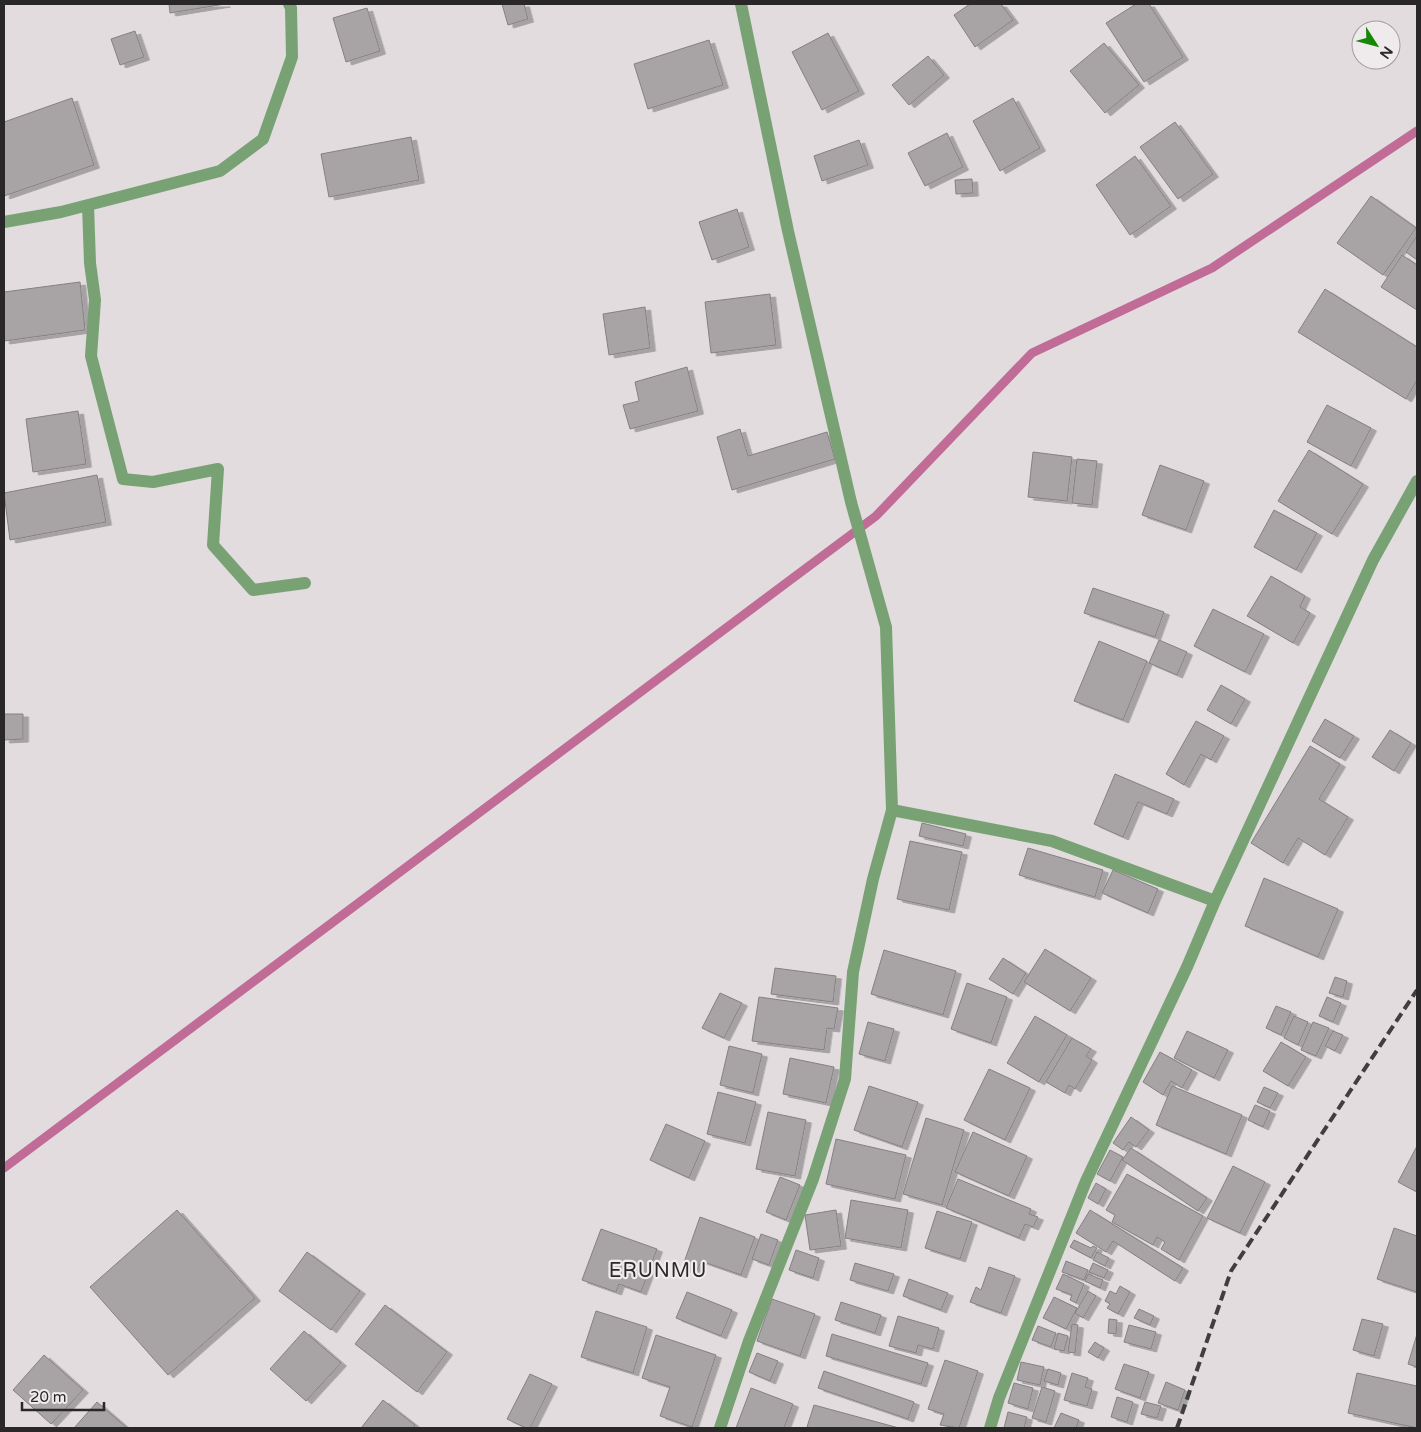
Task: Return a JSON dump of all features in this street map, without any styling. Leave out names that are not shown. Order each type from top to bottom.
[{"type":"street","points":[[4,222],[88,205],[220,171],[262,138],[292,57],[291,8],[289,4]]},
{"type":"street","points":[[720,1428],[749,1341],[813,1179],[845,1079],[853,972],[873,879],[892,810],[886,628],[851,502],[795,260],[741,4]]},
{"type":"street","points":[[88,205],[90,263],[95,300],[91,356],[123,479],[154,482],[218,469],[213,545],[253,590],[305,583]]},
{"type":"street","points":[[990,1428],[999,1398],[1086,1181],[1187,967],[1215,901],[1373,560],[1417,481]]},
{"type":"street","points":[[892,810],[1052,841],[1215,901]]},
{"type":"building","points":[[169,4],[225,4],[170,13]]},
{"type":"building","points":[[502,4],[524,4],[528,19],[508,25]]},
{"type":"building","points":[[970,4],[1001,4],[1013,20],[975,47],[954,15]]},
{"type":"building","points":[[1136,4],[1149,4],[1183,57],[1144,82],[1106,23]]},
{"type":"building","points":[[367,8],[380,51],[346,62],[333,18]]},
{"type":"building","points":[[135,31],[144,57],[120,65],[111,39]]},
{"type":"building","points":[[828,33],[859,91],[822,110],[792,52]]},
{"type":"building","points":[[709,40],[723,85],[648,109],[634,64]]},
{"type":"building","points":[[1104,43],[1139,85],[1105,113],[1070,71]]},
{"type":"building","points":[[928,56],[944,75],[909,105],[892,85]]},
{"type":"building","points":[[72,98],[94,165],[4,196],[4,122]]},
{"type":"building","points":[[1013,98],[1040,148],[1000,171],[973,121]]},
{"type":"building","points":[[1175,122],[1213,174],[1178,199],[1140,147]]},
{"type":"building","points":[[947,133],[963,167],[925,186],[908,153]]},
{"type":"building","points":[[411,137],[419,180],[329,197],[321,154]]},
{"type":"building","points":[[859,140],[868,165],[822,181],[814,156]]},
{"type":"building","points":[[1135,156],[1171,206],[1130,235],[1096,185]]},
{"type":"building","points":[[972,179],[973,193],[956,194],[955,180]]},
{"type":"building","points":[[1371,196],[1416,228],[1383,275],[1337,243]]},
{"type":"building","points":[[737,209],[749,247],[712,260],[699,222]]},
{"type":"building","points":[[1417,236],[1417,260],[1406,252]]},
{"type":"building","points":[[1402,255],[1417,265],[1417,310],[1381,287]]},
{"type":"building","points":[[80,282],[85,330],[4,341],[4,292]]},
{"type":"building","points":[[1325,289],[1417,347],[1417,380],[1406,399],[1298,332]]},
{"type":"building","points":[[770,294],[776,345],[711,353],[705,302]]},
{"type":"building","points":[[645,307],[650,348],[609,355],[603,314]]},
{"type":"building","points":[[687,367],[698,411],[630,429],[623,405],[639,401],[635,382]]},
{"type":"building","points":[[1327,405],[1371,428],[1351,466],[1307,442]]},
{"type":"building","points":[[78,411],[86,464],[33,472],[26,419]]},
{"type":"building","points":[[740,429],[748,456],[827,432],[835,459],[732,490],[717,437]]},
{"type":"building","points":[[1309,450],[1363,484],[1332,534],[1278,501]]},
{"type":"building","points":[[1033,452],[1072,457],[1067,501],[1028,497]]},
{"type":"building","points":[[1077,459],[1097,461],[1092,505],[1072,503]]},
{"type":"building","points":[[1160,465],[1204,481],[1186,530],[1142,515]]},
{"type":"building","points":[[97,475],[106,522],[10,540],[4,493]]},
{"type":"building","points":[[1274,510],[1317,533],[1296,570],[1254,547]]},
{"type":"building","points":[[1271,576],[1305,596],[1300,607],[1310,613],[1293,643],[1247,616]]},
{"type":"building","points":[[1093,588],[1164,612],[1155,637],[1084,613]]},
{"type":"building","points":[[1213,609],[1264,634],[1245,672],[1194,646]]},
{"type":"building","points":[[1159,640],[1187,652],[1177,675],[1149,663]]},
{"type":"building","points":[[1099,641],[1147,661],[1123,720],[1074,701]]},
{"type":"building","points":[[1221,685],[1245,699],[1231,724],[1207,710]]},
{"type":"building","points":[[4,714],[23,714],[23,739],[4,740]]},
{"type":"building","points":[[1325,719],[1354,736],[1340,758],[1312,741]]},
{"type":"building","points":[[1196,721],[1224,736],[1211,760],[1201,754],[1184,785],[1166,774]]},
{"type":"building","points":[[1390,730],[1411,743],[1394,771],[1372,757]]},
{"type":"building","points":[[1310,746],[1340,764],[1319,799],[1348,817],[1325,855],[1298,838],[1283,863],[1251,843]]},
{"type":"building","points":[[1115,774],[1174,799],[1167,814],[1138,802],[1123,837],[1094,824]]},
{"type":"building","points":[[922,823],[966,834],[963,846],[919,836]]},
{"type":"building","points":[[910,841],[962,852],[949,910],[897,899]]},
{"type":"building","points":[[1028,848],[1103,870],[1095,897],[1019,875]]},
{"type":"building","points":[[1113,870],[1158,889],[1148,913],[1102,893]]},
{"type":"building","points":[[1264,878],[1338,909],[1318,957],[1245,926]]},
{"type":"building","points":[[1045,949],[1091,978],[1070,1011],[1024,982]]},
{"type":"building","points":[[884,950],[956,971],[943,1015],[871,994]]},
{"type":"building","points":[[1003,958],[1026,973],[1013,994],[989,979]]},
{"type":"building","points":[[775,968],[836,976],[833,1002],[771,994]]},
{"type":"building","points":[[1335,977],[1347,981],[1343,997],[1329,993]]},
{"type":"building","points":[[967,983],[1007,997],[991,1043],[951,1029]]},
{"type":"building","points":[[720,993],[742,1003],[724,1038],[702,1028]]},
{"type":"building","points":[[759,997],[838,1008],[834,1029],[827,1028],[824,1050],[752,1041]]},
{"type":"building","points":[[1327,997],[1341,1003],[1333,1022],[1319,1016]]},
{"type":"building","points":[[1276,1006],[1291,1012],[1281,1035],[1266,1028]]},
{"type":"building","points":[[1035,1016],[1067,1035],[1039,1082],[1007,1063]]},
{"type":"building","points":[[1294,1016],[1308,1022],[1298,1045],[1284,1038]]},
{"type":"building","points":[[868,1022],[894,1029],[885,1061],[859,1054]]},
{"type":"building","points":[[1313,1022],[1329,1028],[1316,1056],[1301,1050]]},
{"type":"building","points":[[1187,1031],[1228,1050],[1214,1078],[1174,1058]]},
{"type":"building","points":[[1333,1031],[1343,1035],[1335,1051],[1325,1046]]},
{"type":"building","points":[[1072,1038],[1091,1049],[1086,1056],[1092,1060],[1075,1089],[1069,1085],[1065,1093],[1046,1082]]},
{"type":"building","points":[[1281,1042],[1306,1057],[1288,1086],[1263,1071]]},
{"type":"building","points":[[729,1046],[762,1054],[753,1093],[720,1085]]},
{"type":"building","points":[[1160,1052],[1192,1070],[1182,1088],[1171,1081],[1163,1095],[1143,1082]]},
{"type":"building","points":[[790,1058],[834,1067],[826,1103],[783,1094]]},
{"type":"building","points":[[989,1069],[1030,1088],[1005,1140],[964,1120]]},
{"type":"building","points":[[869,1086],[918,1102],[902,1147],[854,1130]]},
{"type":"building","points":[[1172,1086],[1242,1115],[1226,1154],[1156,1125]]},
{"type":"building","points":[[1264,1087],[1278,1093],[1270,1108],[1257,1102]]},
{"type":"building","points":[[718,1092],[756,1102],[745,1143],[707,1134]]},
{"type":"building","points":[[1255,1105],[1270,1111],[1263,1127],[1248,1120]]},
{"type":"building","points":[[768,1112],[806,1120],[795,1176],[756,1169]]},
{"type":"building","points":[[1131,1117],[1149,1130],[1136,1147],[1129,1142],[1123,1150],[1113,1143]]},
{"type":"building","points":[[926,1118],[964,1130],[942,1205],[903,1194]]},
{"type":"building","points":[[666,1124],[705,1141],[689,1178],[650,1160]]},
{"type":"building","points":[[973,1132],[1027,1156],[1009,1196],[955,1172]]},
{"type":"building","points":[[836,1139],[906,1155],[895,1199],[826,1184]]},
{"type":"building","points":[[1417,1146],[1417,1192],[1398,1182]]},
{"type":"building","points":[[1131,1148],[1207,1198],[1198,1211],[1122,1160]]},
{"type":"building","points":[[1110,1150],[1123,1157],[1110,1181],[1097,1174]]},
{"type":"building","points":[[1233,1166],[1265,1182],[1240,1233],[1207,1218]]},
{"type":"building","points":[[1127,1174],[1203,1216],[1179,1260],[1161,1249],[1165,1242],[1157,1237],[1153,1245],[1112,1222],[1115,1215],[1106,1210]]},
{"type":"building","points":[[780,1177],[800,1185],[786,1220],[766,1212]]},
{"type":"building","points":[[958,1179],[1031,1209],[1029,1214],[1038,1217],[1033,1227],[1025,1224],[1019,1238],[946,1208]]},
{"type":"building","points":[[1096,1183],[1106,1189],[1098,1204],[1088,1198]]},
{"type":"building","points":[[851,1200],[908,1210],[901,1248],[845,1238]]},
{"type":"building","points":[[177,1210],[255,1298],[168,1375],[90,1287]]},
{"type":"building","points":[[836,1210],[841,1246],[810,1250],[805,1215]]},
{"type":"building","points":[[1090,1210],[1183,1268],[1175,1281],[1113,1241],[1106,1252],[1076,1233]]},
{"type":"building","points":[[937,1211],[972,1222],[960,1259],[925,1248]]},
{"type":"building","points":[[700,1217],[755,1237],[741,1275],[701,1261],[696,1273],[682,1268]]},
{"type":"building","points":[[1394,1228],[1417,1236],[1417,1292],[1377,1279]]},
{"type":"building","points":[[601,1229],[657,1249],[641,1292],[619,1284],[616,1292],[582,1280]]},
{"type":"building","points":[[761,1234],[778,1240],[769,1265],[752,1259]]},
{"type":"building","points":[[1074,1240],[1091,1248],[1093,1246],[1097,1248],[1091,1258],[1070,1247]]},
{"type":"building","points":[[796,1250],[819,1258],[813,1278],[789,1270]]},
{"type":"building","points":[[307,1252],[360,1291],[331,1330],[279,1291]]},
{"type":"building","points":[[1097,1252],[1109,1258],[1105,1266],[1093,1260]]},
{"type":"building","points":[[1066,1261],[1088,1270],[1084,1280],[1062,1272]]},
{"type":"building","points":[[855,1263],[894,1274],[888,1291],[850,1280]]},
{"type":"building","points":[[1093,1263],[1108,1270],[1104,1278],[1089,1272]]},
{"type":"building","points":[[989,1267],[1015,1276],[1001,1313],[970,1302],[976,1287],[981,1290]]},
{"type":"building","points":[[1063,1274],[1084,1284],[1076,1303],[1070,1300],[1072,1295],[1056,1289]]},
{"type":"building","points":[[1088,1274],[1103,1280],[1100,1288],[1085,1281]]},
{"type":"building","points":[[909,1279],[948,1293],[941,1310],[903,1296]]},
{"type":"building","points":[[1120,1286],[1130,1292],[1118,1314],[1107,1308],[1110,1304],[1105,1301],[1110,1291],[1116,1294]]},
{"type":"building","points":[[1088,1291],[1096,1296],[1083,1318],[1075,1313]]},
{"type":"building","points":[[687,1292],[732,1310],[721,1336],[676,1318]]},
{"type":"building","points":[[1054,1297],[1077,1308],[1066,1329],[1043,1318]]},
{"type":"building","points":[[772,1299],[815,1314],[800,1356],[757,1341]]},
{"type":"building","points":[[841,1302],[881,1315],[875,1333],[835,1320]]},
{"type":"building","points":[[385,1305],[447,1352],[417,1392],[355,1344]]},
{"type":"building","points":[[1139,1309],[1154,1316],[1150,1325],[1134,1318]]},
{"type":"building","points":[[596,1311],[647,1327],[633,1373],[581,1357]]},
{"type":"building","points":[[898,1316],[939,1328],[933,1349],[918,1345],[916,1353],[889,1346]]},
{"type":"building","points":[[1109,1319],[1117,1320],[1116,1334],[1108,1333]]},
{"type":"building","points":[[1362,1319],[1383,1324],[1374,1356],[1353,1350]]},
{"type":"building","points":[[1072,1324],[1078,1325],[1075,1353],[1068,1352]]},
{"type":"building","points":[[1129,1325],[1156,1332],[1151,1349],[1124,1342]]},
{"type":"building","points":[[1038,1326],[1056,1333],[1051,1347],[1032,1340]]},
{"type":"building","points":[[304,1331],[341,1363],[306,1401],[270,1369]]},
{"type":"building","points":[[1058,1333],[1068,1336],[1064,1351],[1054,1349]]},
{"type":"building","points":[[832,1334],[928,1363],[921,1384],[826,1356]]},
{"type":"building","points":[[1417,1334],[1417,1367],[1408,1364]]},
{"type":"building","points":[[656,1335],[716,1355],[692,1427],[660,1416],[670,1387],[642,1378]]},
{"type":"building","points":[[1095,1342],[1104,1348],[1098,1358],[1088,1352]]},
{"type":"building","points":[[757,1353],[778,1361],[770,1381],[749,1372]]},
{"type":"building","points":[[44,1355],[83,1390],[51,1424],[13,1390]]},
{"type":"building","points":[[945,1360],[978,1371],[959,1428],[940,1425],[944,1414],[928,1409]]},
{"type":"building","points":[[1021,1362],[1044,1367],[1040,1385],[1017,1380]]},
{"type":"building","points":[[1124,1364],[1149,1372],[1140,1398],[1115,1389]]},
{"type":"building","points":[[1048,1369],[1061,1373],[1058,1385],[1044,1381]]},
{"type":"building","points":[[824,1371],[914,1402],[908,1419],[818,1388]]},
{"type":"building","points":[[1072,1373],[1088,1378],[1085,1387],[1092,1389],[1087,1406],[1064,1400]]},
{"type":"building","points":[[1357,1373],[1417,1386],[1417,1428],[1348,1413]]},
{"type":"building","points":[[530,1374],[552,1384],[530,1428],[526,1428],[507,1419]]},
{"type":"building","points":[[1166,1382],[1185,1390],[1178,1410],[1158,1403]]},
{"type":"building","points":[[1014,1383],[1033,1388],[1028,1409],[1008,1403]]},
{"type":"building","points":[[1042,1387],[1055,1391],[1046,1422],[1032,1418]]},
{"type":"building","points":[[751,1388],[793,1404],[784,1428],[736,1428]]},
{"type":"building","points":[[1117,1397],[1133,1402],[1127,1422],[1111,1417]]},
{"type":"building","points":[[383,1400],[415,1425],[413,1428],[361,1428]]},
{"type":"building","points":[[97,1402],[127,1428],[74,1428]]},
{"type":"building","points":[[1145,1402],[1161,1406],[1157,1418],[1141,1414]]},
{"type":"building","points":[[814,1405],[899,1428],[807,1427]]},
{"type":"building","points":[[1008,1412],[1027,1417],[1024,1428],[1004,1428]]},
{"type":"building","points":[[1061,1413],[1079,1420],[1076,1428],[1054,1428]]},
{"type":"waterway","points":[[4,1168],[876,516],[1032,353],[1212,268],[1417,131]]},
{"type":"railway","points":[[1177,1428],[1231,1271],[1417,990]]},
{"type":"district","name":"ERUNMU","points":[[658,1270]]}]
